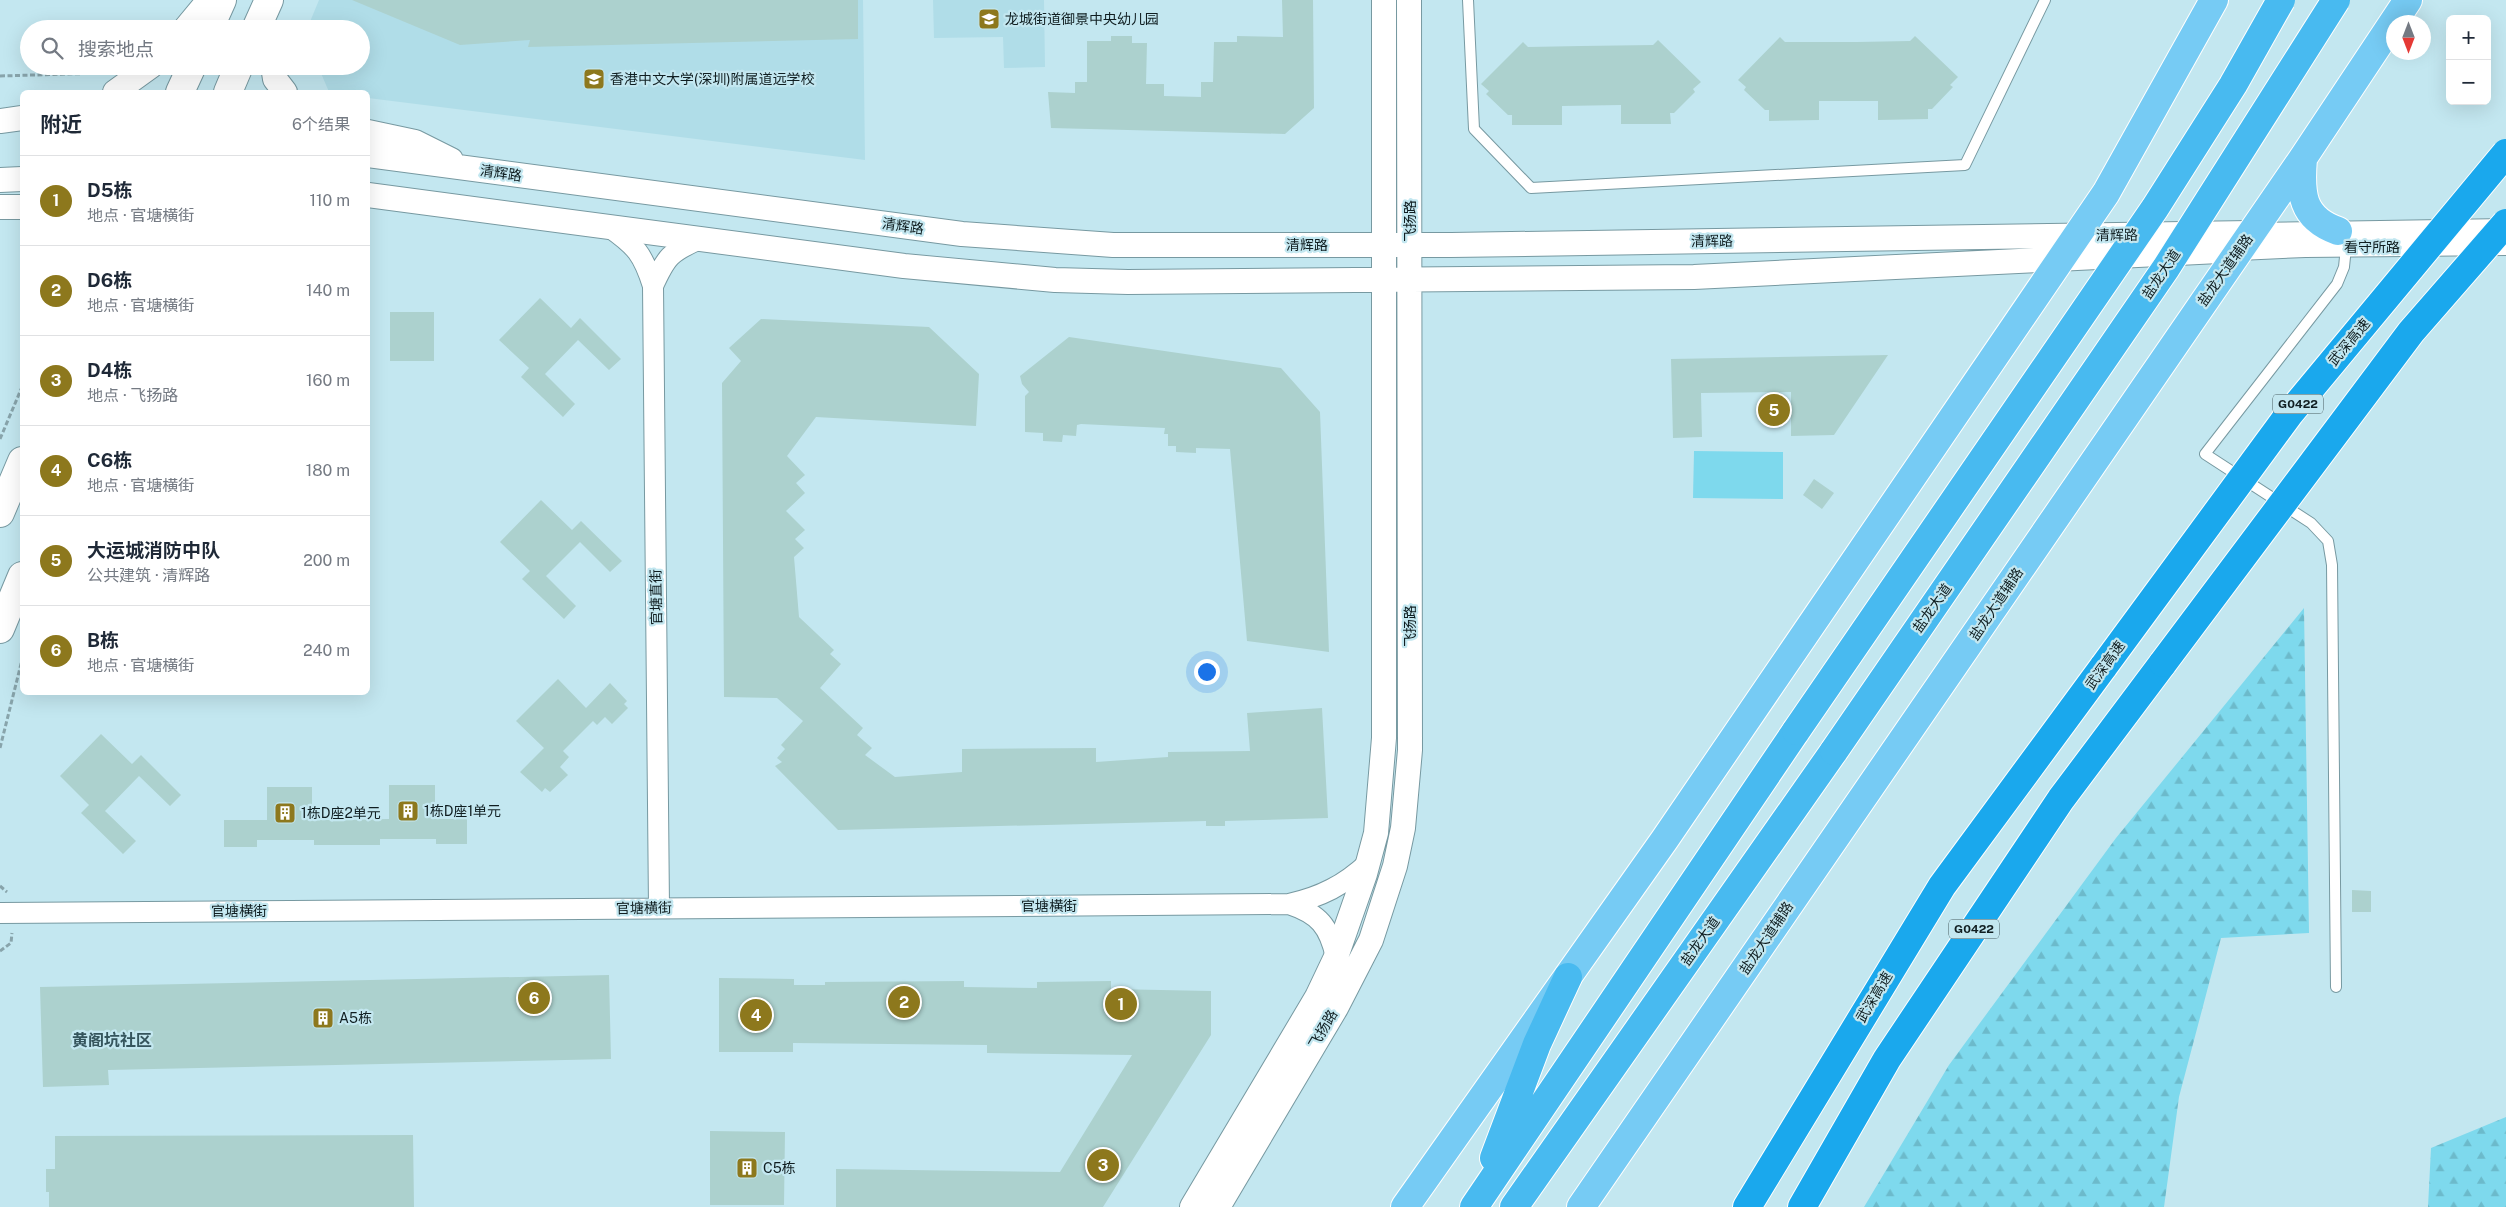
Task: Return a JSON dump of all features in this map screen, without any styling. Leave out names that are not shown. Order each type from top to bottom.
[{"type":"highway","points":[[1473,1207],[2154,208],[2233,85],[2281,0]]},
{"type":"highway","name":"盐龙大道","points":[[1514,1207],[1525,1195],[1834,751],[2166,268],[2336,0]]},
{"type":"highway","name":"武深高速","points":[[1747,1207],[1942,886],[2290,413],[2506,154]]},
{"type":"highway","name":"G0422","points":[[1802,1207],[1887,1059],[2061,799],[2412,332],[2506,223]]},
{"type":"highway","points":[[1473,1207],[1538,1044],[1568,977]]},
{"type":"main road","points":[[213,20],[222,0]]},
{"type":"main road","points":[[260,20],[269,0]]},
{"type":"main road","points":[[1405,1207],[1665,839],[2106,193],[2214,0]]},
{"type":"main road","name":"盐龙大道辅路","points":[[1581,1207],[2303,158],[2408,0]]},
{"type":"main road","points":[[181,90],[188,75]]},
{"type":"main road","points":[[229,90],[235,75]]},
{"type":"main road","points":[[2303,158],[2301,181],[2304,200],[2312,216],[2342,239]]},
{"type":"main road","points":[[0,513],[20,466]]},
{"type":"main road","points":[[0,629],[20,581]]},
{"type":"street","points":[[192,20],[209,0]]},
{"type":"street","points":[[273,20],[276,0]]},
{"type":"street","name":"飞扬路","points":[[1192,1207],[1317,996],[1336,957],[1368,863],[1376,833],[1384,738],[1384,0]]},
{"type":"street","name":"飞扬路","points":[[1218,1207],[1356,971],[1385,901],[1403,828],[1410,750],[1410,0]]},
{"type":"street","points":[[123,87],[138,75]]},
{"type":"street","points":[[274,75],[275,79],[283,90]]},
{"type":"street","points":[[0,121],[20,118]]},
{"type":"street","points":[[0,126],[20,126]]},
{"type":"street","points":[[370,132],[415,142],[466,168]]},
{"type":"street","name":"清辉路","points":[[370,155],[962,234],[1113,245],[1410,244],[2077,235],[2245,242]]},
{"type":"street","points":[[0,180],[20,180]]},
{"type":"street","name":"清辉路","points":[[370,195],[913,267],[1055,280],[1128,282],[1694,277],[2061,259],[2245,242]]},
{"type":"street","points":[[0,207],[20,207]]},
{"type":"street","name":"官塘直街","points":[[609,227],[632,243],[645,262],[653,286],[659,908]]},
{"type":"street","name":"看守所路","points":[[2245,242],[2342,239],[2506,229]]},
{"type":"street","name":"官塘直街","points":[[653,286],[662,264],[676,249],[700,239]]},
{"type":"street","name":"看守所路","points":[[2342,239],[2506,245]]},
{"type":"street","name":"官塘横街","points":[[0,913],[1289,904],[1310,900],[1330,892],[1368,863]]},
{"type":"street","name":"官塘横街","points":[[1289,904],[1308,911],[1323,924],[1332,940],[1336,957]]},
{"type":"lane","points":[[1468,0],[1474,129],[1531,188],[1965,165],[2045,0]]},
{"type":"lane","points":[[2336,987],[2332,565],[2328,541],[2311,522],[2205,454],[2337,284],[2344,267],[2342,239]]},
{"type":"path","points":[[0,76],[42,75]]},
{"type":"path","points":[[0,439],[20,392]]},
{"type":"path","points":[[0,748],[20,668]]},
{"type":"shaded area","name":"香港中文大学(深圳)附属道远学校","points":[[319,0],[863,0],[865,160],[370,98],[370,90],[328,90],[322,75],[370,75],[370,20],[311,20]]},
{"type":"shaded area","name":"龙城街道御景中央幼儿园","points":[[933,0],[1044,0],[1045,67],[1004,68],[1003,37],[934,38]]},
{"type":"green space","points":[[1694,451],[1783,452],[1783,499],[1693,498]]},
{"type":"green space","points":[[2304,608],[2309,933],[2221,938],[2179,1097],[2164,1207],[1864,1207],[1949,1065],[2116,838]]},
{"type":"green space","points":[[2506,1117],[2506,1207],[2428,1207],[2431,1148]]},
{"type":"building","points":[[352,0],[858,0],[858,39],[528,47],[530,40],[460,45]]},
{"type":"building","points":[[1282,0],[1313,0],[1314,108],[1285,134],[1051,128],[1048,92],[1075,93],[1075,82],[1087,82],[1087,41],[1111,41],[1111,36],[1132,36],[1132,43],[1147,43],[1146,84],[1164,84],[1164,96],[1201,97],[1201,82],[1213,82],[1214,42],[1237,42],[1237,36],[1283,37]]},
{"type":"building","points":[[1915,36],[1958,77],[1950,85],[1953,87],[1932,109],[1928,109],[1928,119],[1878,120],[1878,101],[1819,101],[1819,120],[1769,121],[1769,110],[1765,110],[1744,90],[1746,87],[1738,80],[1780,37],[1785,42],[1857,42],[1910,41]]},
{"type":"building","points":[[1658,40],[1701,82],[1693,89],[1695,92],[1674,113],[1670,113],[1671,124],[1621,124],[1621,105],[1562,106],[1562,125],[1512,125],[1512,115],[1508,115],[1486,94],[1489,91],[1481,84],[1523,42],[1528,47],[1653,45]]},
{"type":"building","points":[[540,298],[571,328],[580,318],[621,359],[609,370],[578,340],[545,374],[575,404],[563,417],[521,377],[529,368],[499,340]]},
{"type":"building","points":[[390,312],[434,312],[434,361],[390,361]]},
{"type":"building","points":[[761,319],[929,327],[979,374],[976,426],[816,417],[787,456],[805,475],[796,483],[805,493],[786,511],[805,530],[795,539],[804,548],[794,557],[799,617],[834,650],[830,654],[841,664],[820,688],[863,728],[857,735],[872,748],[865,755],[895,777],[962,772],[962,749],[1096,748],[1096,762],[1168,757],[1168,752],[1250,751],[1247,713],[1322,708],[1328,818],[1225,821],[1225,826],[1206,826],[1206,821],[838,830],[775,766],[782,762],[777,758],[785,749],[781,745],[803,721],[777,698],[724,697],[722,383],[741,361],[729,348]]},
{"type":"building","points":[[1069,337],[1281,368],[1320,412],[1329,652],[1247,641],[1230,449],[1196,448],[1196,453],[1176,452],[1176,446],[1168,446],[1168,434],[1164,434],[1165,428],[1081,424],[1077,425],[1076,436],[1063,435],[1062,442],[1043,441],[1043,433],[1025,432],[1025,396],[1029,392],[1022,384],[1020,376]]},
{"type":"building","points":[[1888,355],[1834,435],[1791,436],[1791,392],[1701,393],[1702,437],[1673,438],[1671,359]]},
{"type":"building","points":[[1814,479],[1834,493],[1822,509],[1803,495]]},
{"type":"building","points":[[541,500],[572,530],[581,521],[622,561],[610,572],[580,542],[546,576],[576,606],[564,619],[522,579],[530,571],[500,542]]},
{"type":"building","points":[[558,679],[586,708],[610,683],[627,701],[624,704],[628,708],[612,724],[605,717],[597,725],[593,721],[563,751],[569,757],[560,767],[568,775],[550,792],[545,788],[542,792],[520,772],[544,748],[516,721]]},
{"type":"building","points":[[101,734],[132,764],[141,755],[181,795],[170,806],[139,776],[105,811],[136,841],[123,854],[81,813],[89,805],[60,776]]},
{"type":"building","points":[[389,785],[435,785],[435,819],[467,819],[467,844],[436,844],[436,839],[380,839],[380,845],[314,845],[314,840],[257,840],[257,847],[224,847],[224,820],[267,820],[267,787],[312,787],[312,820],[346,820],[389,819]]},
{"type":"building","points":[[2352,890],[2371,891],[2371,912],[2352,912]]},
{"type":"building","points":[[609,975],[611,1059],[108,1070],[109,1085],[43,1087],[40,987]]},
{"type":"building","points":[[719,978],[794,979],[794,985],[825,985],[825,982],[964,981],[964,987],[1037,988],[1037,982],[1111,981],[1111,989],[1211,991],[1211,1035],[1103,1207],[836,1207],[836,1169],[1060,1172],[1132,1055],[987,1053],[987,1045],[793,1043],[793,1052],[719,1052]]},
{"type":"building","name":"C5栋","points":[[710,1131],[785,1132],[784,1205],[710,1205]]},
{"type":"building","points":[[413,1135],[414,1207],[49,1207],[49,1192],[46,1192],[46,1169],[55,1169],[55,1136]]},
{"type":"place","name":"龙城街道御景中央幼儿园","points":[[989,19]]},
{"type":"place","name":"香港中文大学(深圳)附属道远学校","points":[[594,79]]},
{"type":"place","name":"大运城消防中队","points":[[1774,410]]},
{"type":"place","name":"1栋D座1单元","points":[[408,811]]},
{"type":"place","name":"1栋D座2单元","points":[[285,813]]},
{"type":"place","name":"B栋","points":[[534,998]]},
{"type":"place","name":"D6栋","points":[[904,1002]]},
{"type":"place","name":"D5栋","points":[[1121,1004]]},
{"type":"place","name":"C6栋","points":[[756,1015]]},
{"type":"place","name":"A5栋","points":[[323,1018]]},
{"type":"place","name":"D4栋","points":[[1103,1165]]},
{"type":"place","name":"C5栋","points":[[747,1168]]},
{"type":"district","name":"黄阁坑社区","points":[[112,1040]]}]
